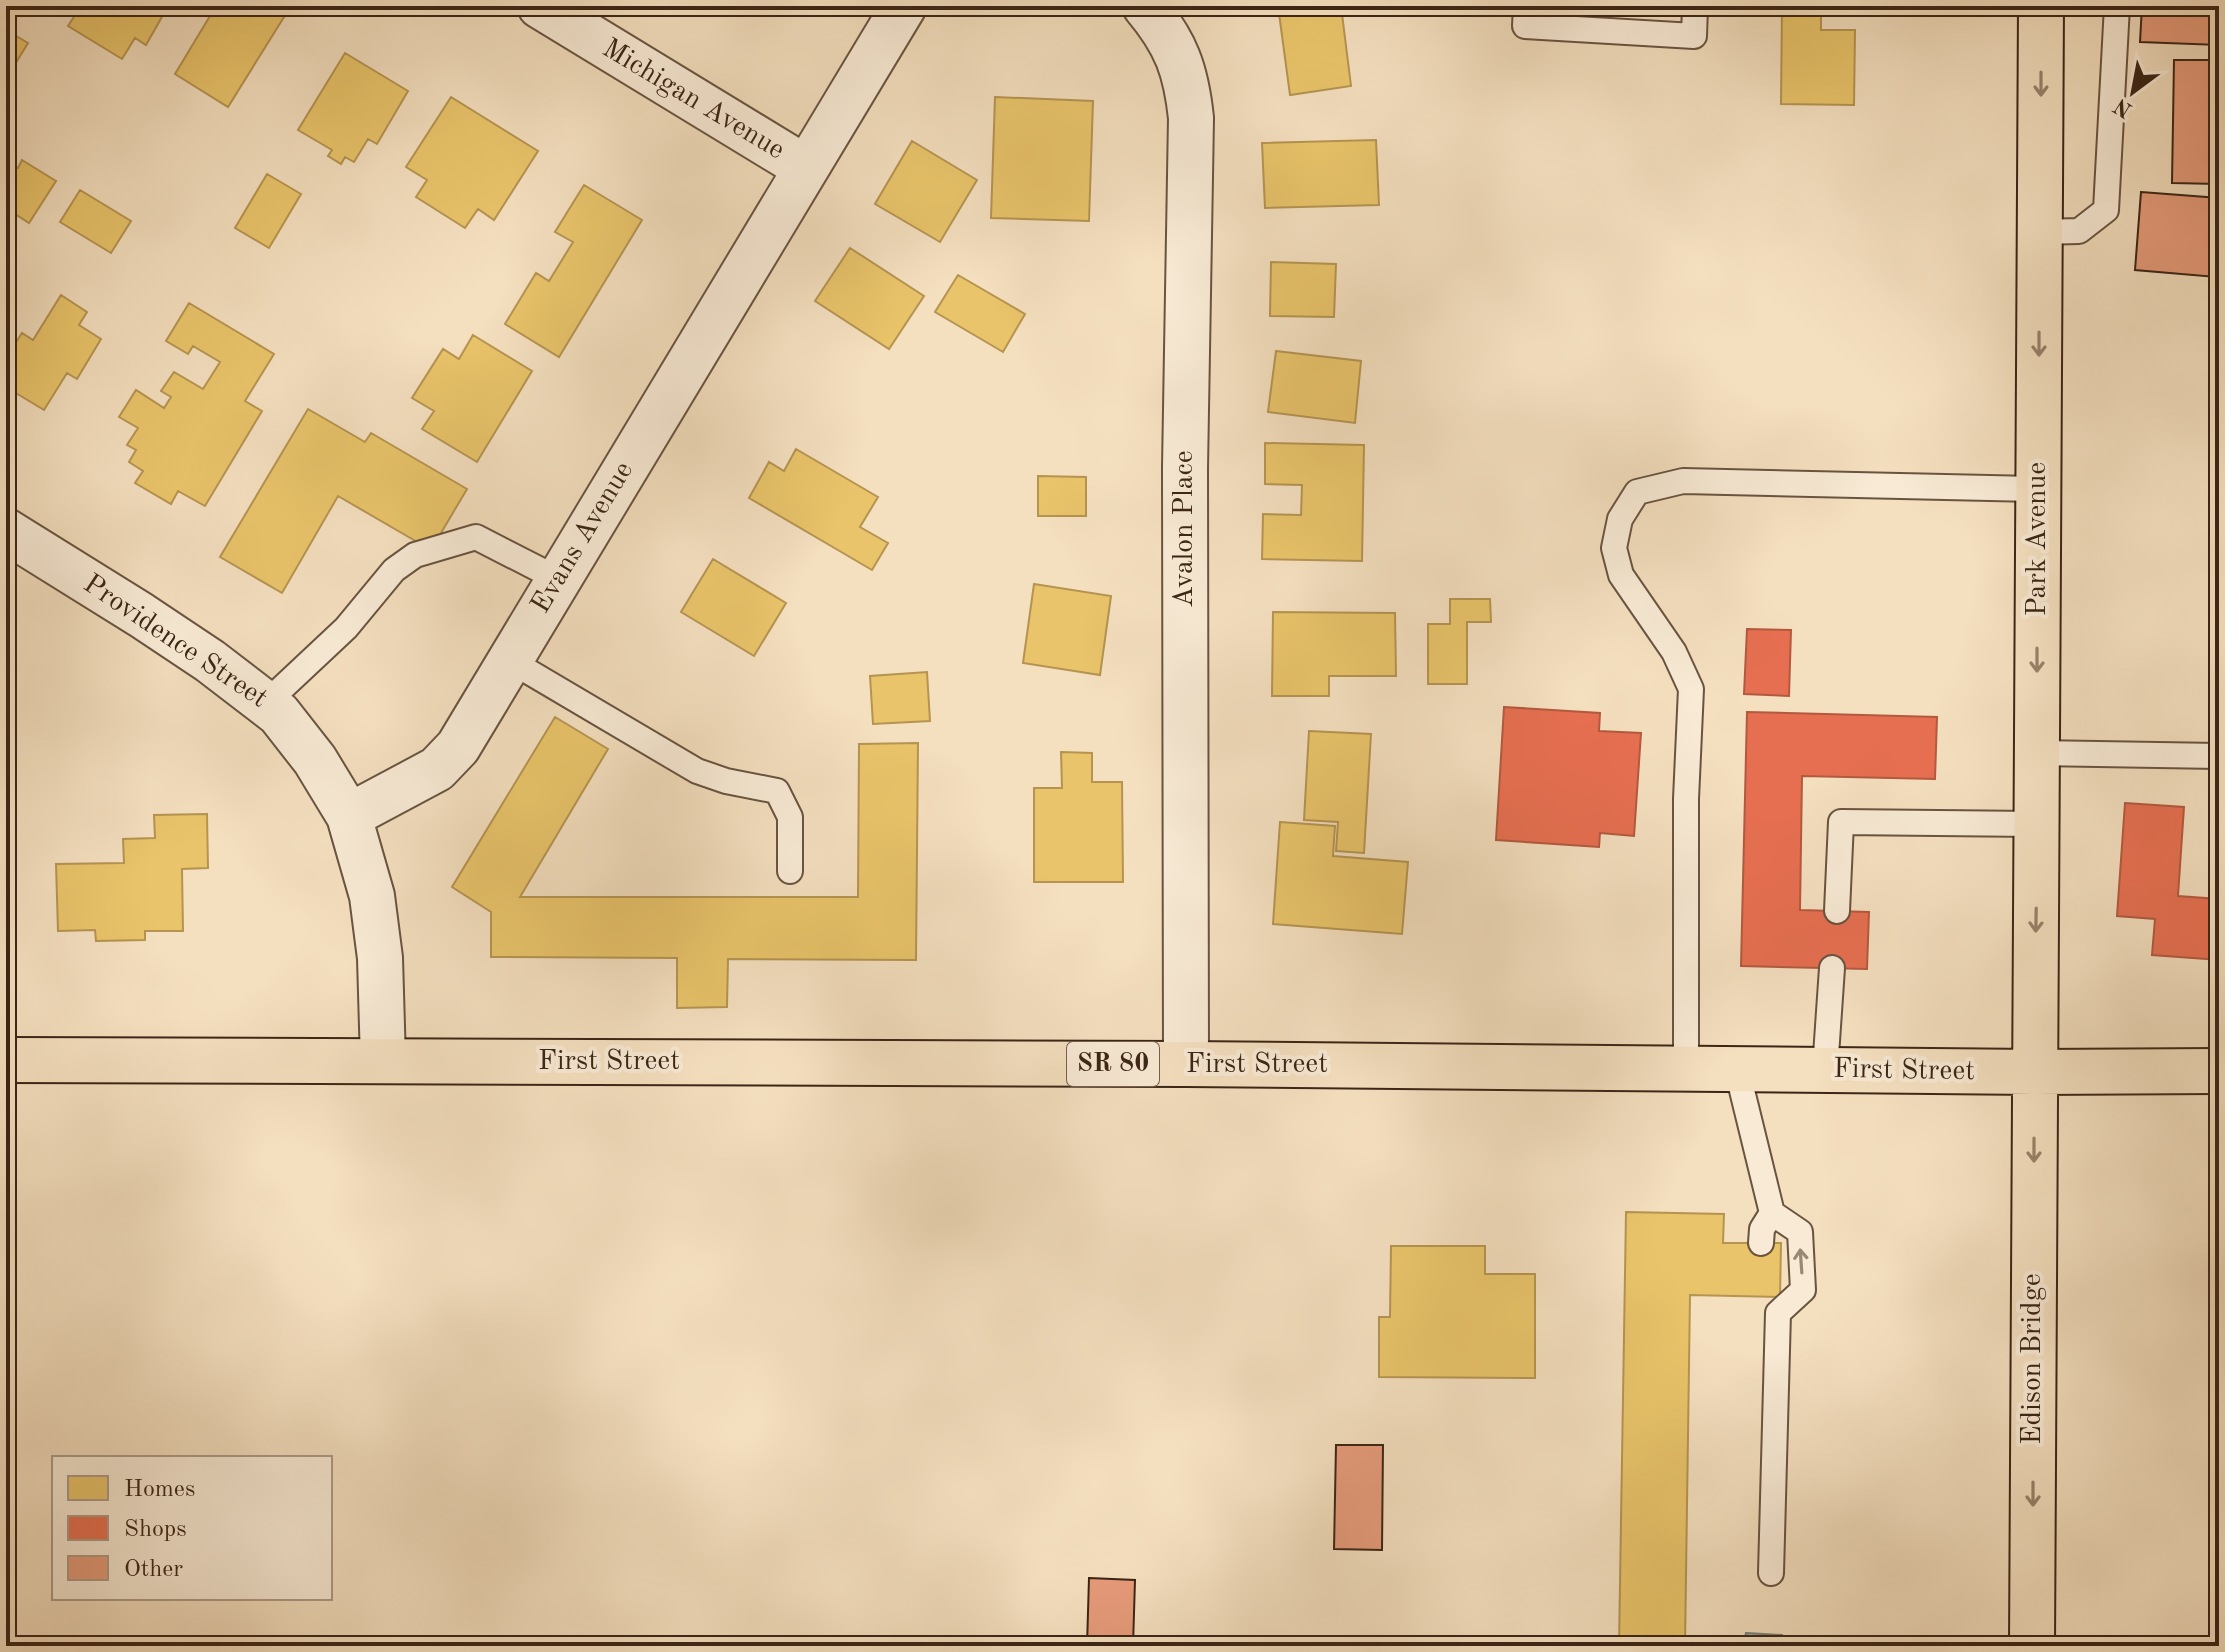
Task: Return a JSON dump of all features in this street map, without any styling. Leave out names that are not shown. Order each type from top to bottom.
[{"type":"main road","name":"Park Avenue","points":[[2035,1072],[2041,6]]},
{"type":"main road","name":"First Street","points":[[6,1060],[2219,1071]]},
{"type":"main road","name":"Edison Bridge","points":[[2032,1646],[2035,1072]]},
{"type":"street","name":"Michigan Avenue","points":[[540,6],[806,168]]},
{"type":"street","name":"Evans Avenue","points":[[349,816],[437,769],[458,747],[904,6]]},
{"type":"street","name":"Avalon Place","points":[[1145,6],[1177,50],[1187,84],[1191,118],[1185,468],[1186,1064]]},
{"type":"street","name":"Providence Street","points":[[6,531],[210,661],[279,714],[315,760],[349,816]]},
{"type":"street","points":[[349,816],[372,896],[380,958],[383,1061]]},
{"type":"lane","points":[[1526,6],[1525,26],[1694,36],[1695,6]]},
{"type":"lane","points":[[2040,232],[2079,231],[2106,210],[2117,6]]},
{"type":"lane","points":[[1686,1069],[1686,799],[1691,689],[1674,652],[1621,575],[1614,548],[1620,519],[1637,492],[1683,481],[2039,489]]},
{"type":"lane","points":[[265,704],[346,628],[394,570],[415,555],[476,537],[558,579]]},
{"type":"lane","points":[[509,660],[697,771],[726,781],[777,791],[790,817],[790,871]]},
{"type":"lane","points":[[2037,753],[2219,756]]},
{"type":"lane","points":[[1837,911],[1841,822],[2037,824]]},
{"type":"lane","points":[[1825,1070],[1832,968]]},
{"type":"lane","points":[[1737,1070],[1772,1213],[1800,1232],[1803,1290],[1770,1305],[1771,1573]]},
{"type":"lane","points":[[1761,1243],[1762,1229],[1772,1213]]},
{"type":"water","points":[[1746,1633],[1782,1635],[1782,1646],[1743,1646]]},
{"type":"building: Homes","points":[[81,6],[154,6],[152,8],[163,15],[146,45],[135,38],[122,59],[68,26]]},
{"type":"building: Homes","points":[[216,6],[266,6],[284,17],[228,107],[175,74]]},
{"type":"building: Homes","points":[[1278,6],[1341,6],[1351,86],[1290,95]]},
{"type":"building: Homes","points":[[1782,6],[1821,6],[1821,30],[1855,30],[1854,105],[1781,104]]},
{"type":"building: Homes","points":[[6,30],[28,43],[6,79]]},
{"type":"building: Homes","points":[[345,53],[408,91],[377,144],[368,139],[354,162],[345,157],[341,164],[328,156],[332,150],[298,130]]},
{"type":"building: Homes","points":[[451,97],[538,151],[494,220],[478,209],[465,228],[416,197],[427,180],[406,167]]},
{"type":"building: Homes","points":[[995,97],[1093,101],[1089,221],[991,218]]},
{"type":"building: Homes","points":[[1376,140],[1379,205],[1265,208],[1262,143]]},
{"type":"building: Homes","points":[[912,141],[977,180],[940,242],[875,204]]},
{"type":"building: Homes","points":[[22,160],[56,181],[29,223],[6,208],[6,161],[18,168]]},
{"type":"building: Homes","points":[[267,174],[301,194],[269,248],[235,228]]},
{"type":"building: Homes","points":[[584,185],[642,220],[559,357],[505,324],[536,273],[549,281],[573,242],[555,232]]},
{"type":"building: Homes","points":[[80,190],[131,221],[111,253],[60,222]]},
{"type":"building: Homes","points":[[850,248],[924,296],[889,349],[815,301]]},
{"type":"building: Homes","points":[[1271,262],[1336,264],[1334,317],[1270,316]]},
{"type":"building: Homes","points":[[958,275],[1025,314],[1003,352],[935,312]]},
{"type":"building: Homes","points":[[61,295],[87,312],[79,325],[101,339],[77,379],[67,373],[44,410],[6,387],[6,358],[22,333],[33,340]]},
{"type":"building: Homes","points":[[189,303],[274,354],[245,401],[262,411],[205,506],[178,491],[171,504],[135,483],[143,471],[129,462],[136,450],[127,445],[138,428],[119,417],[136,390],[164,408],[171,397],[161,391],[174,372],[203,389],[220,362],[193,346],[188,354],[166,341]]},
{"type":"building: Homes","points":[[473,335],[532,371],[477,462],[422,429],[434,411],[412,398],[443,349],[459,359]]},
{"type":"building: Homes","points":[[1276,351],[1361,361],[1355,423],[1268,412]]},
{"type":"building: Homes","points":[[308,409],[365,442],[371,433],[467,489],[431,550],[338,496],[282,593],[220,557]]},
{"type":"building: Homes","points":[[1265,443],[1364,445],[1362,561],[1262,559],[1263,514],[1301,515],[1302,485],[1265,484]]},
{"type":"building: Homes","points":[[796,449],[878,497],[860,527],[888,543],[872,570],[749,498],[769,462],[784,471]]},
{"type":"building: Homes","points":[[1038,476],[1086,477],[1086,516],[1038,516]]},
{"type":"building: Homes","points":[[713,559],[786,603],[754,656],[681,612]]},
{"type":"building: Homes","points":[[1034,584],[1111,596],[1100,675],[1023,663]]},
{"type":"building: Homes","points":[[1450,599],[1490,599],[1491,622],[1467,622],[1467,684],[1428,684],[1428,624],[1450,624]]},
{"type":"building: Homes","points":[[1273,612],[1395,613],[1396,676],[1329,676],[1329,696],[1272,696]]},
{"type":"building: Homes","points":[[927,672],[930,721],[873,724],[870,676]]},
{"type":"building: Homes","points":[[555,717],[608,749],[520,897],[858,897],[859,744],[918,743],[916,960],[728,959],[727,1007],[677,1008],[677,958],[491,957],[491,912],[452,887]]},
{"type":"building: Homes","points":[[1309,731],[1371,734],[1364,853],[1336,851],[1338,822],[1304,820]]},
{"type":"building: Homes","points":[[1061,752],[1092,753],[1092,782],[1122,782],[1123,882],[1034,882],[1034,788],[1062,788]]},
{"type":"building: Homes","points":[[207,814],[208,868],[182,869],[183,931],[145,931],[145,940],[96,941],[95,930],[58,931],[56,864],[124,863],[123,839],[155,838],[154,815]]},
{"type":"building: Homes","points":[[1280,822],[1335,826],[1333,856],[1408,862],[1402,934],[1273,924]]},
{"type":"building: Homes","points":[[1626,1212],[1724,1214],[1723,1243],[1781,1243],[1780,1297],[1690,1295],[1685,1646],[1619,1646]]},
{"type":"building: Homes","points":[[1391,1246],[1485,1246],[1485,1274],[1535,1274],[1535,1378],[1379,1377],[1379,1317],[1390,1317]]},
{"type":"building: Shops","points":[[1747,629],[1791,630],[1789,696],[1744,694]]},
{"type":"building: Shops","points":[[1504,707],[1600,713],[1599,731],[1641,733],[1634,836],[1600,833],[1599,847],[1496,840]]},
{"type":"building: Shops","points":[[1747,712],[1937,717],[1935,779],[1802,776],[1800,910],[1869,912],[1867,969],[1741,966]]},
{"type":"building: Shops","points":[[2125,803],[2184,807],[2178,896],[2219,899],[2219,960],[2152,955],[2155,919],[2117,916]]},
{"type":"building: Other","points":[[2142,6],[2219,6],[2219,45],[2140,42]]},
{"type":"building: Other","points":[[2174,60],[2219,60],[2219,184],[2172,183]]},
{"type":"building: Other","points":[[2141,192],[2219,198],[2216,277],[2135,270]]},
{"type":"building: Other","points":[[1336,1445],[1383,1445],[1382,1550],[1334,1549]]},
{"type":"building: Other","points":[[1089,1578],[1135,1580],[1133,1646],[1087,1646]]}]
